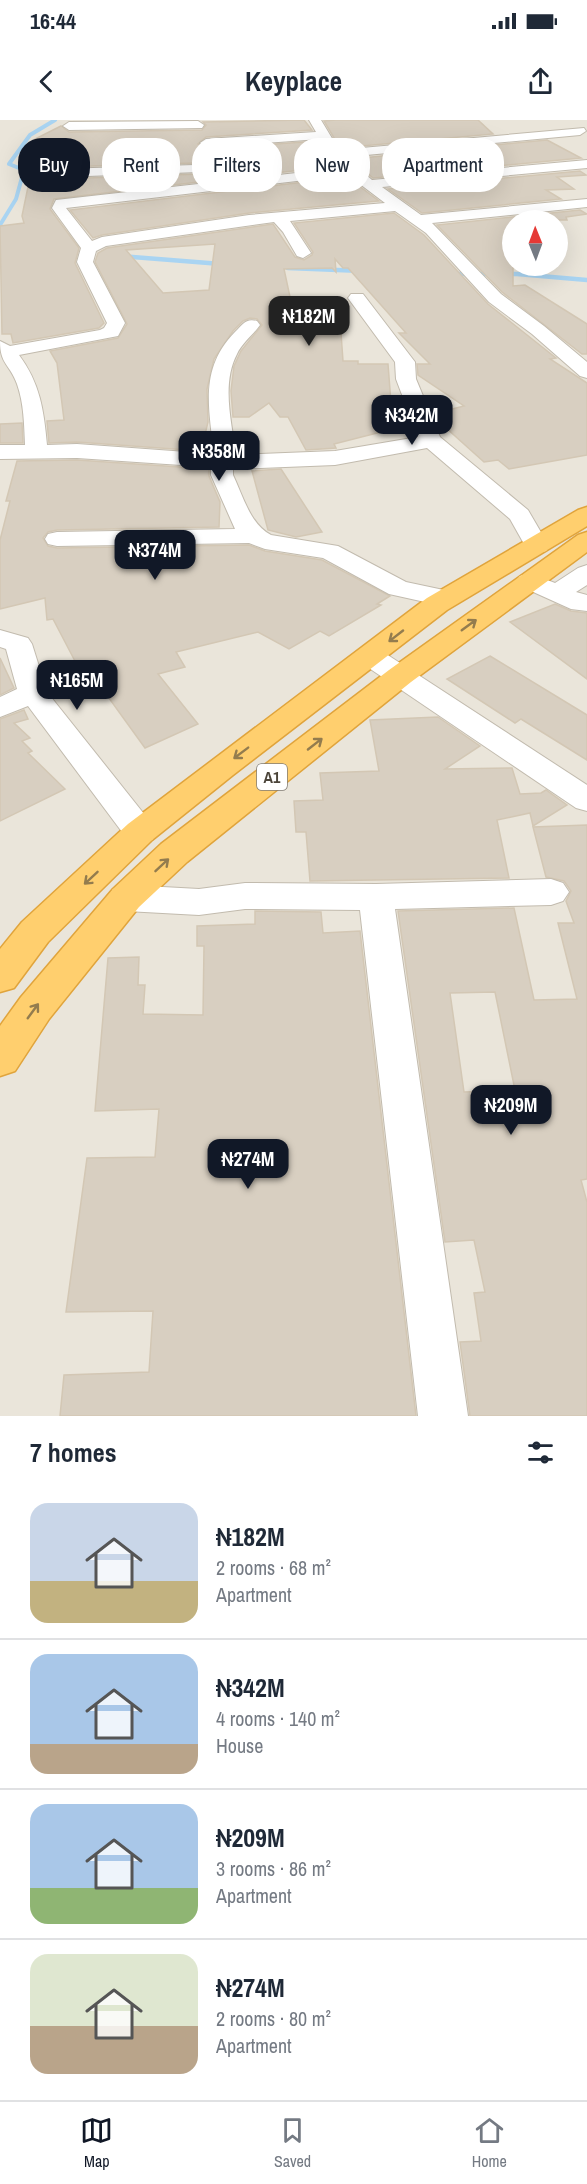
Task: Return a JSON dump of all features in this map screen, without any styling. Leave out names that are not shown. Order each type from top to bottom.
[{"type":"highway","name":"A1","points":[[0,976],[35,932],[140,832],[437,604],[587,515]]},
{"type":"highway","name":"A1","points":[[0,1059],[35,1008],[126,898],[174,853],[400,676],[543,587],[584,554]]},
{"type":"street","points":[[315,120],[326,138]]},
{"type":"street","points":[[69,126],[118,132],[197,123],[204,138]]},
{"type":"street","points":[[451,127],[464,138]]},
{"type":"street","points":[[504,139],[580,131]]},
{"type":"street","points":[[280,138],[324,135]]},
{"type":"street","points":[[370,184],[587,164]]},
{"type":"street","points":[[90,170],[124,167],[192,169]]},
{"type":"street","points":[[370,185],[420,220],[465,264],[495,298],[583,365]]},
{"type":"street","points":[[3,350],[112,332],[116,319],[93,280],[87,253],[59,208],[61,203],[192,188]]},
{"type":"street","points":[[533,210],[587,204]]},
{"type":"street","points":[[87,253],[94,244],[113,240],[279,217],[399,206]]},
{"type":"street","points":[[420,220],[502,213]]},
{"type":"street","points":[[279,217],[290,230],[303,253]]},
{"type":"street","points":[[357,298],[405,362],[406,379],[422,424],[431,441],[520,515],[537,546]]},
{"type":"street","points":[[251,325],[228,352],[220,376],[218,393],[226,463],[222,468],[222,475],[244,524],[254,536],[265,542],[329,551],[398,588],[444,598],[437,604]]},
{"type":"street","points":[[3,350],[22,371],[33,401],[36,450]]},
{"type":"street","points":[[0,452],[77,451],[226,463],[335,458],[431,441]]},
{"type":"street","points":[[57,539],[254,536]]},
{"type":"street","points":[[543,587],[580,603],[587,603]]},
{"type":"street","points":[[0,639],[18,644],[33,693],[140,832]]},
{"type":"street","points":[[370,656],[587,800]]},
{"type":"street","points":[[0,708],[33,693]]},
{"type":"street","points":[[126,898],[199,902],[245,896],[376,897],[551,892]]},
{"type":"street","points":[[376,897],[443,1416]]},
{"type":"shaded area","points":[[0,120],[587,120],[587,1416],[0,1416]]},
{"type":"building","points":[[304,120],[312,130],[192,138],[192,163],[180,163],[180,138],[102,138],[102,166],[90,166],[90,138],[37,138],[61,126],[69,132],[202,130],[206,125],[203,122]]},
{"type":"building","points":[[478,120],[493,134],[449,138],[382,138],[382,144],[370,145],[370,138],[334,138],[324,121]]},
{"type":"building","points":[[547,140],[581,158],[504,165],[504,144]]},
{"type":"building","points":[[294,143],[294,171],[282,172],[282,144]]},
{"type":"building","points":[[382,156],[382,177],[373,178],[370,175],[370,157]]},
{"type":"building","points":[[580,171],[586,175],[557,177],[574,189],[546,190],[561,199],[422,213],[392,192],[504,192],[504,178]]},
{"type":"building","points":[[192,174],[192,183],[180,184],[180,175]]},
{"type":"building","points":[[102,177],[102,192],[114,192],[54,199],[50,209],[79,248],[75,263],[104,323],[99,328],[13,343],[11,334],[2,334],[0,226],[24,223],[22,216],[27,192],[90,192],[90,178]]},
{"type":"building","points":[[294,183],[294,192],[367,192],[379,201],[249,213],[93,238],[70,210],[221,192],[282,192],[282,185]]},
{"type":"building","points":[[580,210],[587,214],[568,217],[568,211]]},
{"type":"building","points":[[394,213],[424,235],[488,304],[556,358],[550,359],[587,383],[587,455],[509,469],[498,460],[484,462],[433,414],[464,406],[418,375],[417,364],[430,364],[399,333],[406,333],[348,268],[343,268],[335,259],[336,272],[332,268],[284,269],[293,311],[301,311],[305,321],[310,321],[310,333],[341,333],[343,361],[358,361],[358,364],[388,364],[393,429],[334,444],[336,448],[306,450],[288,417],[280,417],[269,403],[249,417],[233,417],[231,391],[234,366],[241,351],[262,325],[257,319],[250,318],[243,321],[233,331],[214,359],[207,389],[208,422],[201,451],[77,442],[49,443],[47,421],[64,420],[57,363],[50,351],[118,338],[127,324],[95,262],[98,253],[107,248],[273,224],[295,257],[304,260],[313,252],[294,223]],"holes":[[[215,244],[209,290],[163,293],[126,250]]]},
{"type":"building","points":[[502,218],[502,276],[513,276],[513,286],[525,285],[587,324],[587,354],[582,354],[502,292],[437,225]]},
{"type":"building","points":[[22,423],[23,443],[0,443],[0,424]]},
{"type":"building","points":[[77,460],[209,469],[209,476],[220,502],[219,527],[57,530],[48,532],[43,538],[48,546],[57,548],[249,545],[265,551],[322,560],[390,596],[377,604],[381,605],[329,636],[320,631],[289,649],[258,632],[176,652],[185,667],[158,674],[198,724],[145,748],[101,687],[94,689],[81,664],[77,665],[53,619],[47,620],[45,598],[0,609],[0,540],[10,501],[6,501],[17,461]]},
{"type":"building","points":[[281,469],[322,532],[296,537],[268,530],[252,471]]},
{"type":"building","points":[[555,604],[571,611],[587,613],[587,679],[510,622]]},
{"type":"building","points":[[490,656],[587,715],[587,760],[521,719],[515,723],[447,679]]},
{"type":"building","points":[[0,658],[14,688],[0,695]]},
{"type":"building","points":[[24,710],[28,719],[14,723],[30,738],[22,741],[32,751],[28,753],[65,789],[0,821],[0,719]]},
{"type":"building","points":[[438,717],[480,746],[445,769],[512,768],[520,794],[541,793],[546,790],[567,805],[533,826],[530,813],[497,820],[509,878],[310,881],[306,832],[296,832],[294,801],[323,800],[320,773],[379,771],[370,720]]},
{"type":"building","points":[[587,825],[587,1179],[581,1180],[587,1202],[587,1416],[470,1416],[460,1342],[481,1341],[474,1293],[485,1292],[474,1240],[445,1242],[398,911],[514,908],[534,1000],[577,999],[558,923],[574,923],[566,901],[571,891],[564,881],[546,877],[533,827]],"holes":[[[495,992],[515,1090],[464,1092],[450,993]]]},
{"type":"building","points":[[255,911],[321,912],[323,933],[360,931],[416,1416],[60,1416],[64,1375],[149,1372],[153,1311],[66,1312],[87,1158],[155,1157],[159,1109],[95,1111],[108,958],[139,957],[138,985],[145,985],[143,1014],[203,1015],[204,946],[197,946],[197,926],[255,924]]},
{"type":"waterway","points":[[0,225],[16,199],[24,170],[9,164],[30,135],[55,120]]},
{"type":"waterway","points":[[120,256],[221,264]]},
{"type":"waterway","points":[[288,268],[362,271]]},
{"type":"waterway","points":[[450,274],[517,274],[587,280]]}]
